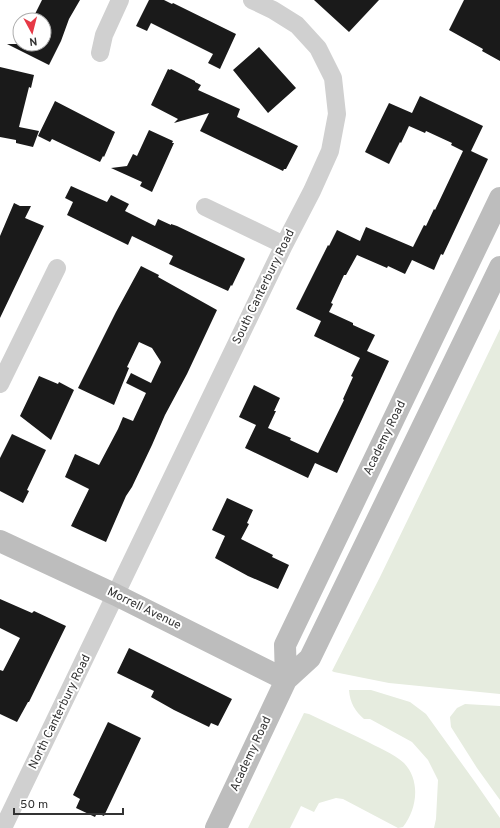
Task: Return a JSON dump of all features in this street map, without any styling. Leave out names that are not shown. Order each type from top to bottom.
[{"type":"main road","name":"Academy Road","points":[[286,680],[285,645],[500,198]]},
{"type":"main road","name":"Academy Road","points":[[216,828],[286,680],[310,658],[500,267]]},
{"type":"main road","name":"Morrell Avenue","points":[[0,541],[116,595],[286,680]]},
{"type":"street","points":[[100,53],[104,35],[120,0]]},
{"type":"street","name":"South Canterbury Road","points":[[116,595],[330,151],[337,114],[333,78],[318,48],[297,25],[273,10],[252,0]]},
{"type":"street","points":[[205,207],[284,245]]},
{"type":"street","points":[[0,384],[58,268]]},
{"type":"street","name":"North Canterbury Road","points":[[3,828],[116,595]]},
{"type":"shaded area","points":[[500,329],[500,694],[389,683],[334,672],[332,671],[380,577]]},
{"type":"shaded area","points":[[349,690],[371,690],[410,702],[426,714],[500,818],[500,828],[434,828],[436,819],[438,780],[428,760],[412,742],[370,719],[364,719],[358,713],[350,699]]},
{"type":"shaded area","points":[[465,704],[500,706],[500,800],[477,768],[451,727],[450,717],[457,708]]},
{"type":"shaded area","points":[[304,713],[309,714],[395,756],[404,763],[413,778],[415,795],[414,804],[408,820],[403,827],[398,828],[343,799],[336,798],[319,803],[314,812],[301,806],[290,828],[248,828]]},
{"type":"building","points":[[42,0],[80,0],[69,19],[61,41],[49,65],[23,52],[52,52],[52,12],[36,12]]},
{"type":"building","points":[[149,0],[164,0],[172,4],[173,3],[236,34],[220,69],[208,63],[213,54],[151,23],[147,31],[136,26]]},
{"type":"building","points":[[314,0],[379,0],[349,32]]},
{"type":"building","points":[[464,0],[500,0],[500,61],[482,51],[483,49],[449,30]]},
{"type":"building","points":[[259,47],[296,88],[268,113],[233,70]]},
{"type":"building","points":[[0,67],[34,75],[31,88],[29,87],[19,127],[39,131],[33,147],[16,143],[16,140],[0,137]]},
{"type":"building","points":[[168,69],[171,69],[201,85],[198,90],[240,109],[237,117],[298,146],[286,169],[283,171],[200,131],[209,113],[174,123],[178,119],[151,105]]},
{"type":"building","points":[[420,96],[483,126],[471,151],[488,159],[443,255],[441,254],[434,270],[412,260],[405,274],[357,255],[346,275],[344,275],[331,303],[333,304],[329,312],[375,335],[367,351],[389,361],[337,473],[315,463],[308,478],[245,448],[256,425],[239,417],[254,385],[280,398],[268,428],[291,438],[290,440],[318,453],[344,400],[343,399],[353,377],[351,376],[360,358],[314,336],[321,321],[296,309],[337,230],[360,241],[366,227],[413,247],[424,225],[426,226],[463,151],[451,145],[452,143],[426,131],[425,133],[409,126],[389,164],[365,152],[389,103],[412,113]]},
{"type":"building","points":[[55,101],[115,132],[104,157],[103,156],[100,162],[52,139],[50,142],[38,136]]},
{"type":"building","points":[[149,130],[173,141],[172,143],[174,143],[152,192],[140,186],[142,182],[111,168],[127,166],[133,154],[137,156]]},
{"type":"building","points":[[71,186],[107,202],[111,195],[129,204],[125,211],[155,226],[158,219],[177,226],[244,258],[245,259],[232,286],[231,285],[228,291],[169,264],[173,256],[132,236],[128,245],[67,215],[73,202],[65,198]]},
{"type":"building","points":[[14,203],[20,206],[31,206],[25,218],[44,226],[0,318],[0,236]]},
{"type":"building","points":[[141,266],[159,275],[158,277],[217,310],[187,374],[165,415],[132,487],[126,496],[106,542],[71,526],[89,489],[65,477],[75,454],[99,465],[123,417],[133,421],[146,393],[126,383],[131,373],[151,383],[161,362],[152,348],[139,342],[127,367],[129,368],[114,405],[78,388]]},
{"type":"building","points":[[39,376],[58,384],[59,382],[74,390],[51,440],[20,416]]},
{"type":"building","points":[[12,434],[46,450],[27,490],[29,491],[23,503],[0,491],[0,458]]},
{"type":"building","points":[[227,498],[253,510],[247,523],[249,524],[241,539],[289,565],[278,589],[248,576],[215,558],[225,536],[212,530]]},
{"type":"building","points":[[0,599],[32,613],[34,611],[66,626],[29,702],[17,722],[0,714],[0,670],[3,671],[20,638],[0,628]]},
{"type":"building","points":[[129,648],[232,699],[218,726],[211,723],[209,727],[174,710],[151,697],[154,691],[117,673]]},
{"type":"building","points":[[108,722],[141,738],[104,816],[97,813],[95,817],[76,808],[80,799],[73,795]]}]
